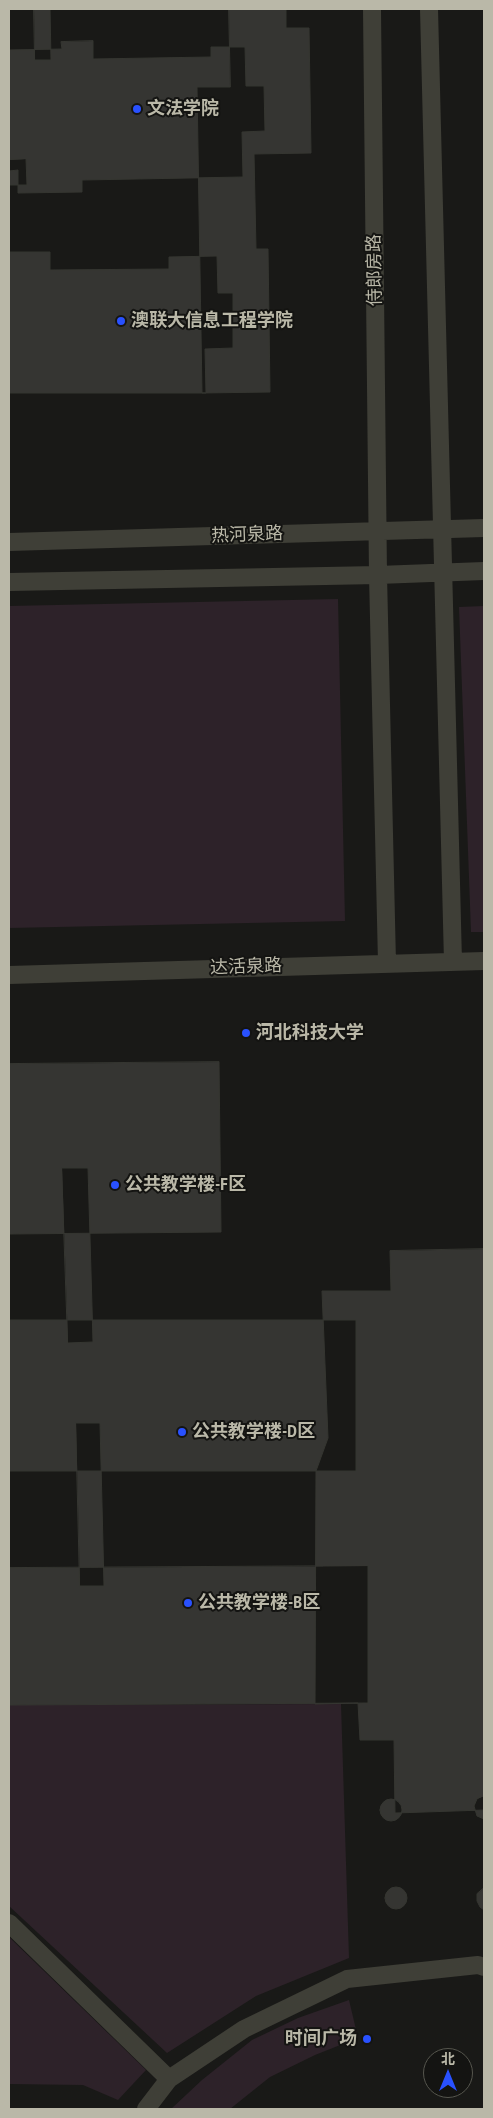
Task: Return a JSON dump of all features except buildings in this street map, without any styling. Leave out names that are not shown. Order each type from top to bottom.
[{"type":"lane","name":"侍郎房路","points":[[372,9],[378,575],[387,963]]},
{"type":"lane","points":[[429,9],[453,962]]},
{"type":"lane","name":"热河泉路","points":[[9,542],[484,528]]},
{"type":"lane","points":[[9,582],[378,575],[484,571]]},
{"type":"lane","name":"达活泉路","points":[[9,975],[484,961]]},
{"type":"lane","points":[[9,1923],[169,2078]]},
{"type":"lane","points":[[146,2109],[169,2078],[244,2029],[347,1979],[478,1965],[484,1967]]},
{"type":"shaded area","points":[[338,599],[345,921],[9,928],[9,606]]},
{"type":"shaded area","points":[[484,606],[484,932],[471,932],[459,607]]},
{"type":"shaded area","points":[[341,1704],[349,1958],[256,1996],[167,2053],[9,1906],[9,1705]]},
{"type":"shaded area","points":[[9,1937],[146,2070],[118,2100],[83,2085],[9,2084]]},
{"type":"shaded area","points":[[349,2000],[358,2038],[315,2055],[270,2077],[230,2109],[171,2109],[202,2080],[252,2040],[298,2018]]},
{"type":"place","name":"文法学院","points":[[137,109]]},
{"type":"place","name":"澳联大信息工程学院","points":[[121,321]]},
{"type":"place","name":"河北科技大学","points":[[246,1033]]},
{"type":"place","name":"公共教学楼-F区","points":[[115,1185]]},
{"type":"place","name":"公共教学楼-D区","points":[[182,1432]]},
{"type":"place","name":"公共教学楼-B区","points":[[188,1603]]},
{"type":"place","name":"时间广场","points":[[367,2039]]}]
